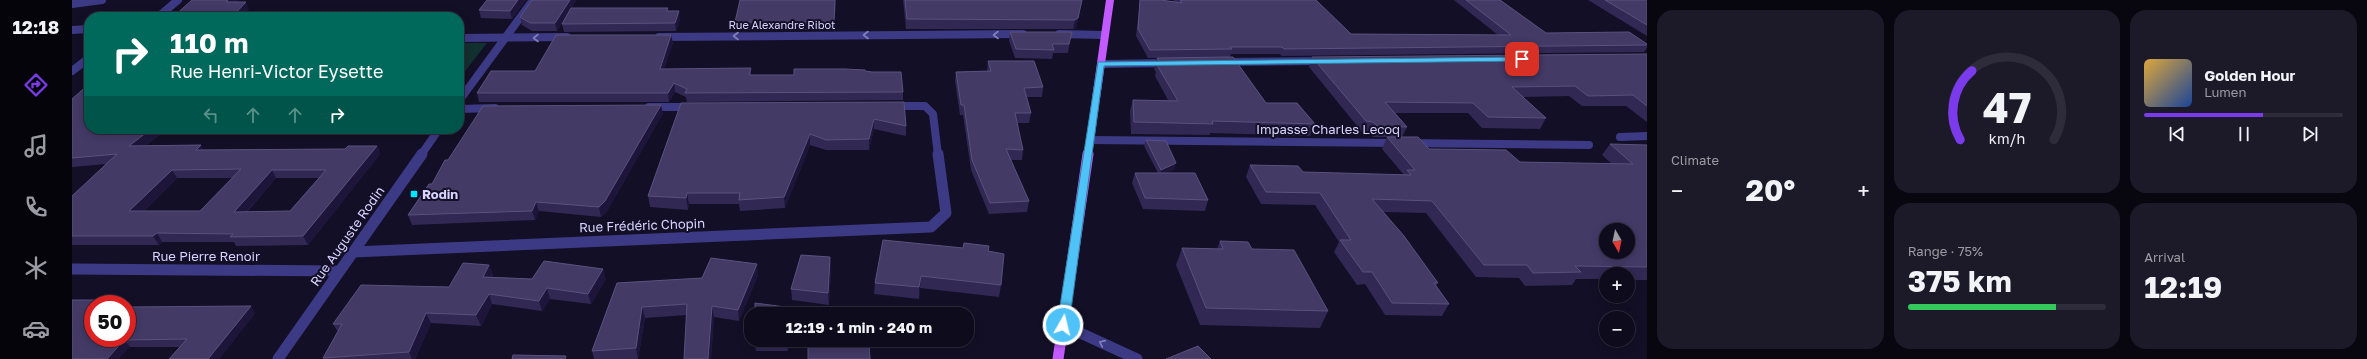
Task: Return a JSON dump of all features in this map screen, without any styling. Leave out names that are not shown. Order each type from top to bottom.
[{"type":"main road","points":[[1058,359],[1110,0]]},
{"type":"street","points":[[72,4],[99,2],[102,0]]},
{"type":"street","points":[[164,12],[178,0]]},
{"type":"street","points":[[464,94],[533,0]]},
{"type":"street","points":[[72,30],[84,29]]},
{"type":"street","name":"Rue Alexandre Ribot","points":[[649,37],[1032,34]]},
{"type":"street","points":[[1048,34],[1104,35]]},
{"type":"street","points":[[464,38],[577,37]]},
{"type":"street","points":[[1212,62],[1330,61]]},
{"type":"street","points":[[72,71],[84,62]]},
{"type":"street","points":[[1101,64],[1180,63]]},
{"type":"street","name":"Rue Frédéric Chopin","points":[[353,252],[931,227],[946,213],[933,114],[924,106],[885,106]]},
{"type":"street","points":[[638,107],[702,107]]},
{"type":"street","points":[[464,109],[503,108]]},
{"type":"street","name":"Rue Auguste Rodin","points":[[278,359],[436,134]]},
{"type":"street","points":[[1620,137],[1647,136]]},
{"type":"street","name":"Impasse Charles Lecoq","points":[[1090,140],[1589,144]]},
{"type":"street","name":"Rue Pierre Renoir","points":[[72,270],[339,271]]},
{"type":"street","points":[[1063,325],[1137,359]]},
{"type":"green space","points":[[464,43],[487,43],[464,73]]},
{"type":"building","points":[[192,0],[228,0],[226,2],[246,2],[237,12],[179,12]]},
{"type":"building","points":[[487,0],[518,0],[510,11],[479,10]]},
{"type":"building","points":[[532,0],[570,0],[555,23],[530,23],[520,17]]},
{"type":"building","points":[[740,0],[835,0],[834,22],[735,22]]},
{"type":"building","points":[[905,0],[1082,0],[1078,18],[1075,20],[907,19]]},
{"type":"building","points":[[1140,0],[1161,0],[1182,3],[1180,0],[1316,0],[1351,34],[1511,35],[1466,0],[1500,0],[1546,33],[1629,32],[1647,45],[1284,49],[1282,47],[1230,47],[1232,49],[1150,50],[1138,29]]},
{"type":"building","points":[[1605,0],[1647,0],[1647,25]]},
{"type":"building","points":[[571,8],[668,8],[666,11],[679,11],[675,23],[562,24]]},
{"type":"building","points":[[1010,32],[1072,32],[1069,44],[1052,44],[1054,50],[1016,49]]},
{"type":"building","points":[[556,35],[671,35],[660,69],[751,68],[749,75],[794,75],[794,69],[845,69],[865,70],[872,72],[901,72],[903,92],[685,93],[687,89],[674,83],[668,93],[477,93],[491,71],[535,71]]},
{"type":"building","points":[[1647,54],[1647,106],[1633,95],[1588,96],[1575,86],[1512,87],[1546,118],[1488,117],[1473,103],[1385,102],[1407,127],[1377,126],[1373,122],[1366,121],[1312,57]]},
{"type":"building","points":[[1233,57],[1266,103],[1297,103],[1315,124],[1212,121],[1213,124],[1134,122],[1133,100],[1178,101],[1157,65],[1161,65],[1157,58]]},
{"type":"building","points":[[988,61],[1034,61],[1043,87],[1024,88],[1031,113],[1015,113],[1023,150],[1006,149],[1029,201],[990,203],[972,160],[964,105],[961,105],[956,72],[991,71]]},
{"type":"building","points":[[84,88],[84,134],[145,134],[129,146],[201,145],[196,150],[345,149],[348,146],[377,146],[303,236],[230,237],[233,234],[157,233],[153,236],[72,236],[72,196],[117,154],[72,158],[72,99]],"holes":[[[241,169],[200,211],[129,211],[172,170]],[[272,170],[326,170],[290,211],[234,212]]]},
{"type":"building","points":[[904,102],[906,126],[874,119],[869,139],[826,140],[810,134],[784,197],[739,200],[740,193],[687,193],[686,198],[648,196],[681,103]]},
{"type":"building","points":[[661,105],[605,201],[599,207],[536,202],[532,211],[408,215],[429,184],[432,184],[445,160],[448,160],[483,106]]},
{"type":"building","points":[[1387,137],[1418,137],[1429,149],[1506,150],[1520,162],[1633,164],[1610,144],[1647,145],[1647,267],[1575,266],[1581,272],[1533,273],[1527,265],[1484,265],[1432,201],[1372,199],[1404,236],[1438,283],[1434,283],[1449,304],[1392,303],[1372,272],[1363,272],[1340,240],[1351,240],[1320,193],[1266,192],[1250,165],[1298,166],[1303,172],[1411,175],[1407,170],[1415,170]]},
{"type":"building","points":[[1146,140],[1166,141],[1176,163],[1161,170]]},
{"type":"building","points":[[1135,173],[1195,173],[1208,200],[1145,198]]},
{"type":"building","points":[[883,240],[963,248],[964,243],[989,246],[988,251],[1004,254],[1001,285],[921,276],[919,287],[875,283]]},
{"type":"building","points":[[1220,241],[1248,242],[1252,249],[1294,250],[1328,311],[1206,308],[1182,248],[1223,249]]},
{"type":"building","points":[[801,255],[830,257],[828,293],[791,289]]},
{"type":"building","points":[[711,258],[757,264],[738,310],[712,306],[708,359],[684,359],[687,304],[642,307],[636,348],[592,351],[617,283],[702,278]]},
{"type":"building","points":[[544,261],[603,269],[588,294],[547,288],[539,301],[489,294],[476,315],[426,313],[409,352],[323,358],[342,324],[333,324],[361,285],[449,287],[463,263],[489,265],[483,277],[532,279]]},
{"type":"building","points":[[72,300],[84,300],[84,347],[118,347],[107,359],[72,359]]},
{"type":"building","points":[[755,303],[785,307],[755,307]]},
{"type":"building","points":[[251,306],[208,359],[169,359],[187,339],[136,340],[136,307]]},
{"type":"building","points":[[1198,346],[1211,359],[1166,359]]},
{"type":"building","points":[[808,347],[869,347],[870,359],[808,359]]},
{"type":"building","points":[[513,355],[566,356],[565,359],[512,359]]},
{"type":"place","name":"Rodin","points":[[414,194]]},
{"type":"route","points":[[1063,325],[1101,64],[1522,59]]}]
